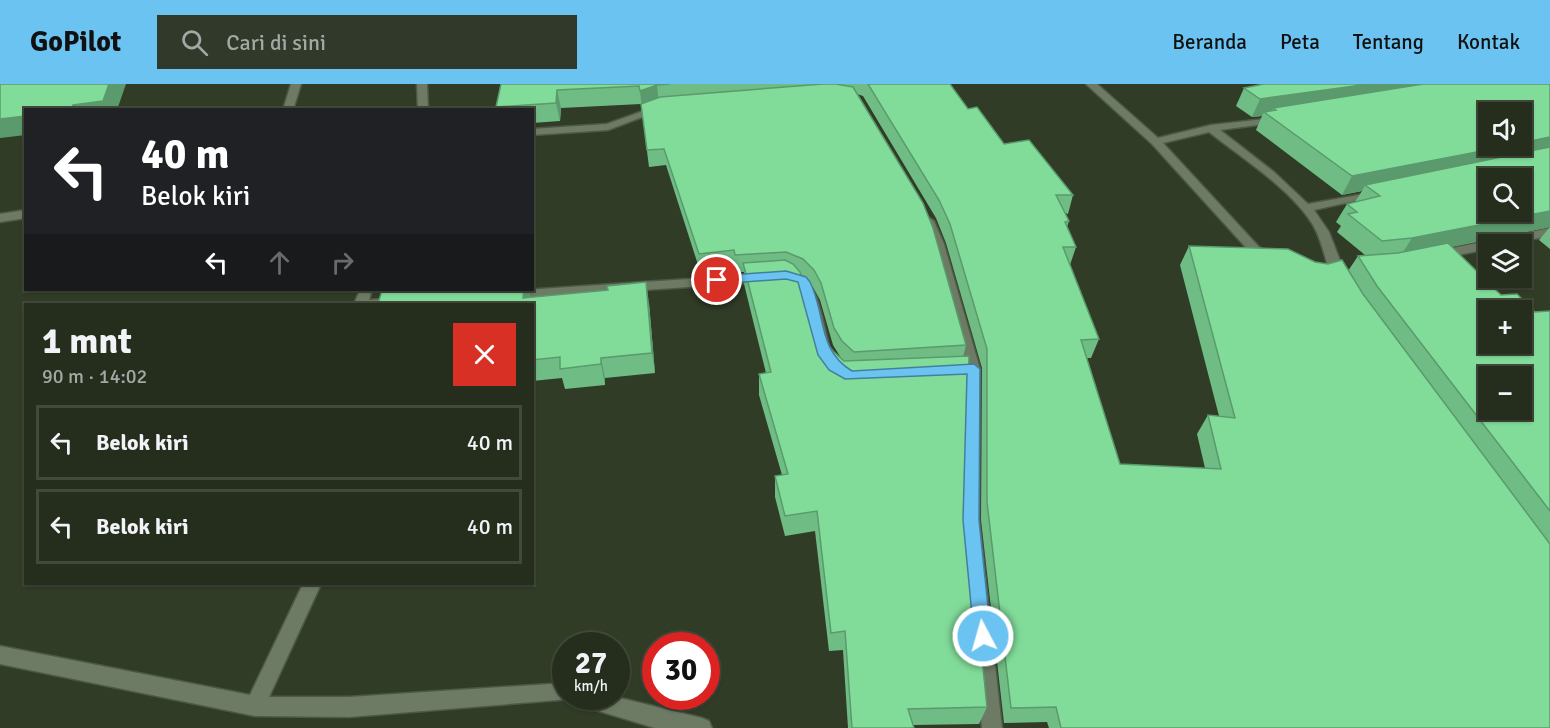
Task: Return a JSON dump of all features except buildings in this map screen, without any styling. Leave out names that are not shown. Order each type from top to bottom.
[{"type":"street","points":[[289,108],[296,84]]},
{"type":"street","points":[[423,84],[423,108]]},
{"type":"street","points":[[1091,84],[1156,142],[1255,250],[1272,260]]},
{"type":"street","points":[[534,132],[608,127],[649,111],[670,107]]},
{"type":"street","points":[[1156,142],[1211,128],[1288,118]]},
{"type":"street","points":[[1211,128],[1306,207],[1320,226],[1334,271],[1351,299]]},
{"type":"street","points":[[1306,207],[1388,191]]},
{"type":"street","points":[[922,208],[938,244],[968,369],[971,520],[992,728]]},
{"type":"street","points":[[0,218],[24,214]]},
{"type":"street","points":[[1532,236],[1550,232]]},
{"type":"street","points":[[1422,258],[1478,247]]},
{"type":"street","points":[[500,295],[796,276],[806,285],[824,355],[829,361]]},
{"type":"street","points":[[385,303],[417,301]]},
{"type":"street","points":[[255,706],[312,585]]},
{"type":"street","points":[[0,655],[255,706],[349,707],[552,693]]},
{"type":"street","points":[[627,710],[702,728]]},
{"type":"route","points":[[717,280],[786,275],[796,276],[802,280],[806,285],[824,355],[842,373],[849,376],[974,369],[971,520],[983,636]]}]
